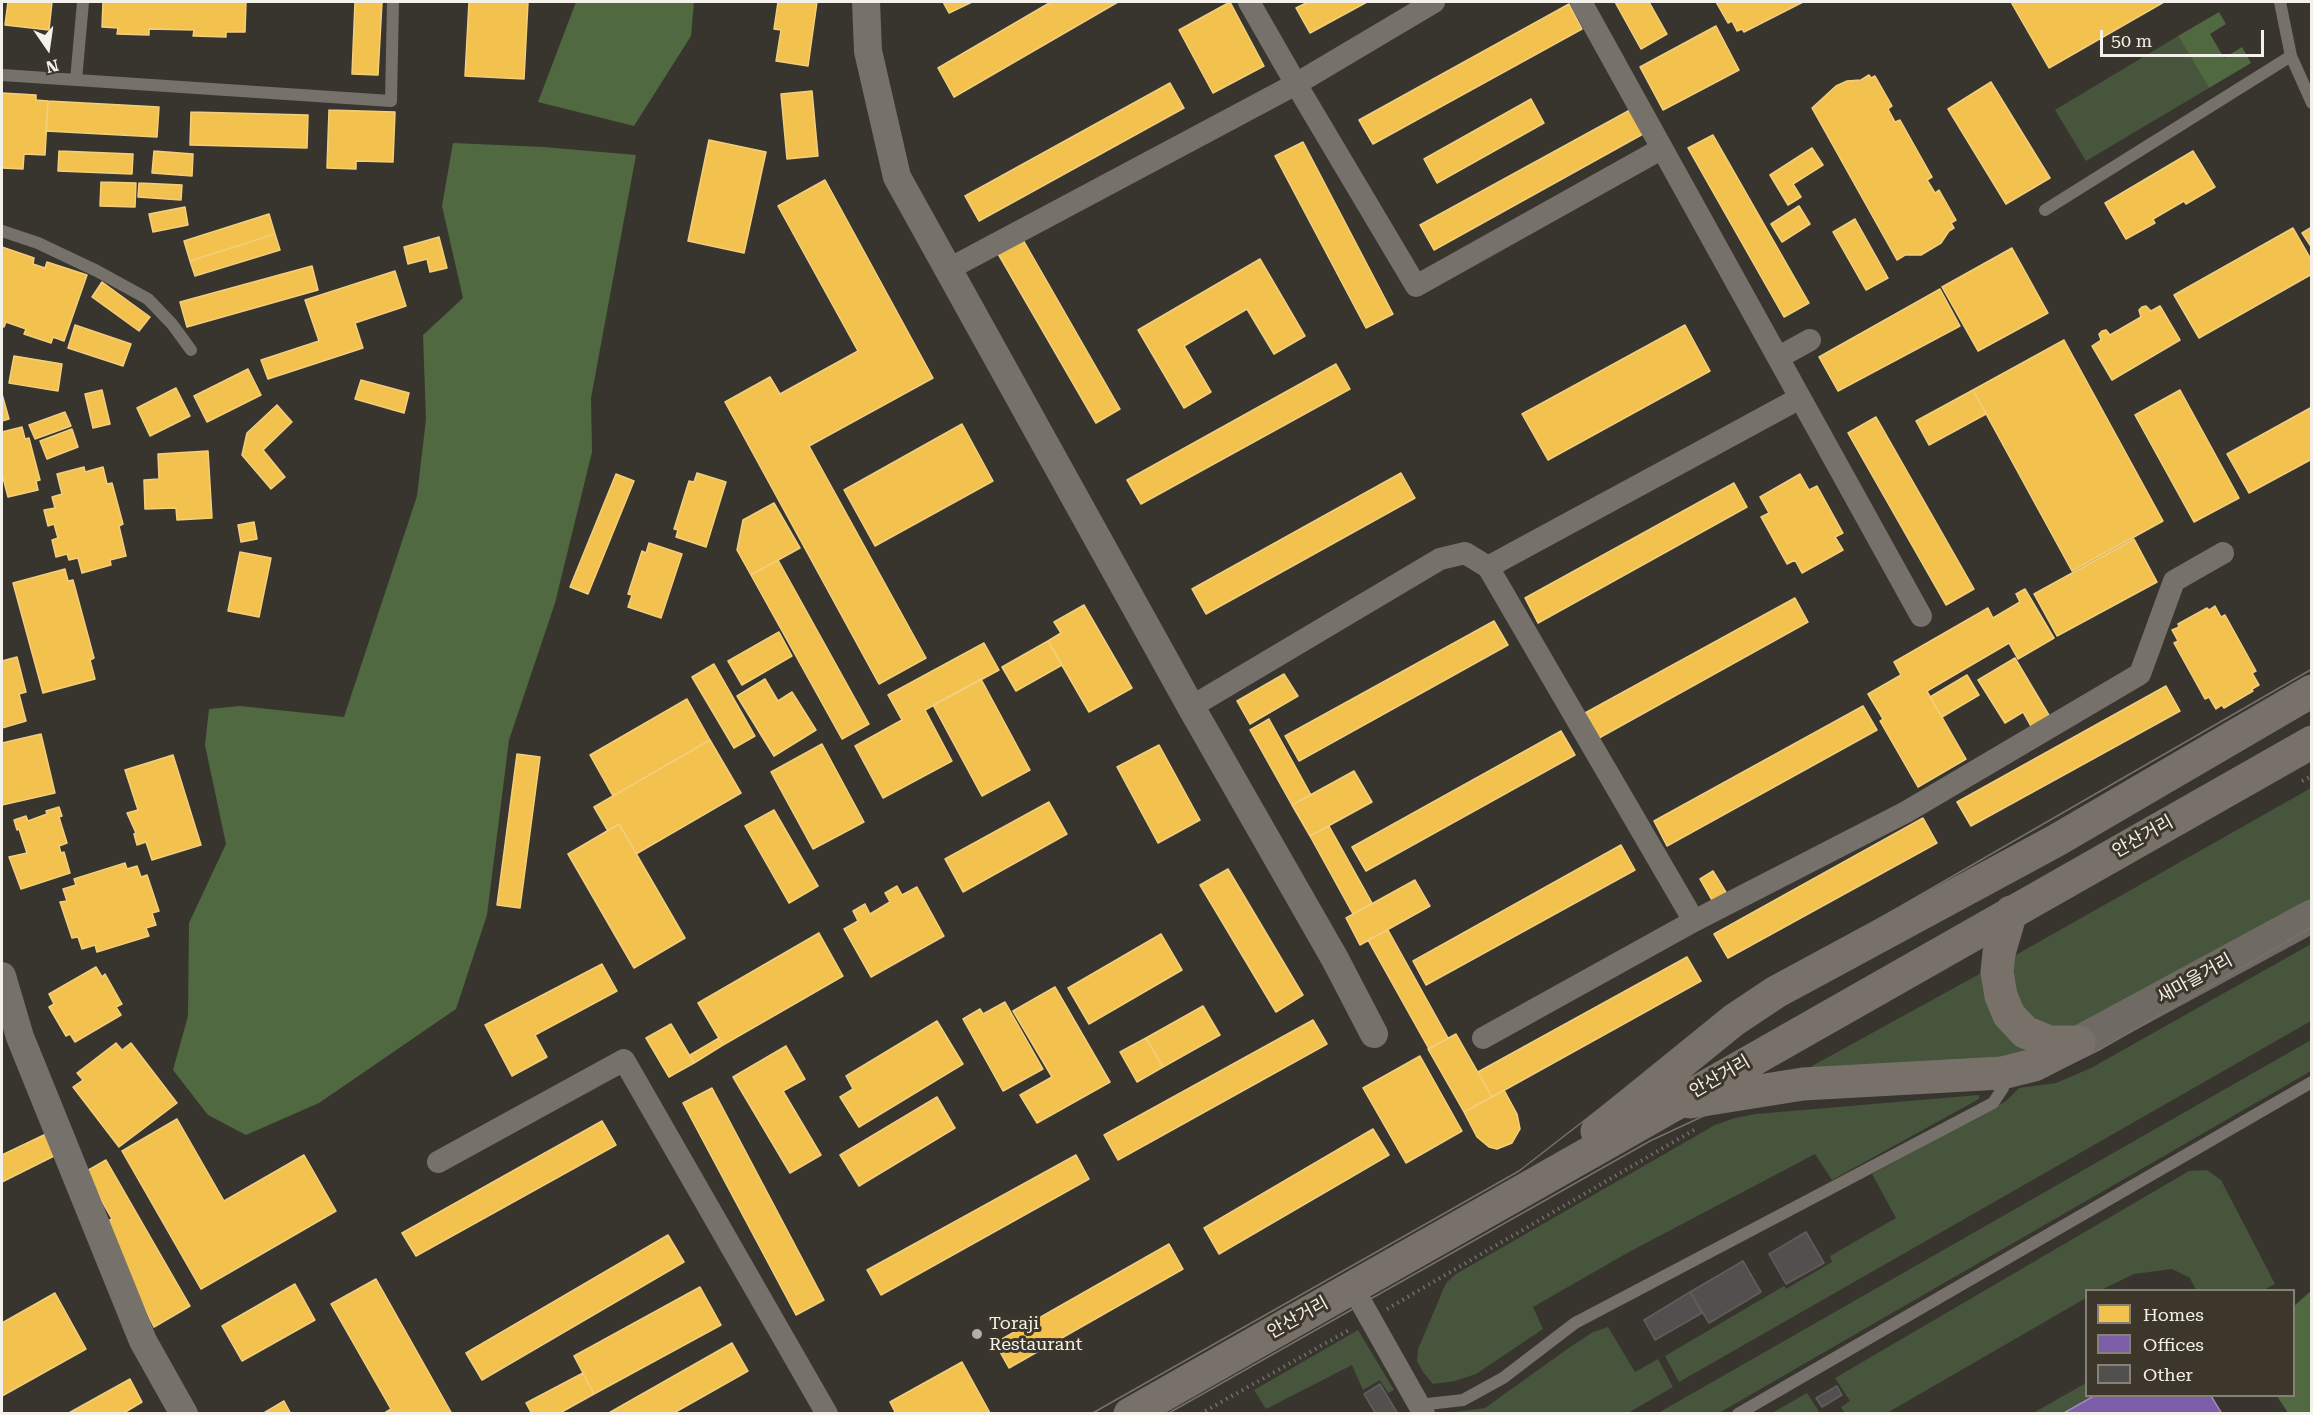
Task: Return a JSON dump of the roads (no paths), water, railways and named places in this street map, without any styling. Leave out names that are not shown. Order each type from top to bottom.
[{"type":"main road","points":[[1539,1182],[1637,1097],[1734,1020],[1776,992],[2057,840],[2312,691]]},
{"type":"main road","name":"안산거리","points":[[1130,1413],[2312,742]]},
{"type":"main road","points":[[2011,912],[1996,972],[2001,996],[2009,1015],[2025,1032],[2049,1042],[2079,1042]]},
{"type":"main road","name":"새마을거리","points":[[2079,1042],[2312,916]]},
{"type":"main road","points":[[1671,1105],[1803,1084],[2002,1073],[2034,1065],[2079,1042]]},
{"type":"street","points":[[866,2],[867,51],[897,177],[1191,707],[1335,959],[1374,1034]]},
{"type":"street","points":[[1250,2],[1416,286],[1661,149]]},
{"type":"street","points":[[947,270],[1296,84],[1434,2]]},
{"type":"street","points":[[1581,2],[1921,616]]},
{"type":"street","points":[[1779,357],[1810,340]]},
{"type":"street","points":[[1488,567],[1800,398]]},
{"type":"street","points":[[1191,707],[1440,559],[1465,553],[1488,567],[1694,921]]},
{"type":"street","points":[[1483,1038],[1694,921],[1906,812],[2140,674],[2174,581],[2223,553]]},
{"type":"street","points":[[2,976],[20,1037],[143,1341],[183,1413]]},
{"type":"street","points":[[438,1162],[624,1060],[827,1413]]},
{"type":"street","points":[[1353,1288],[1422,1409]]},
{"type":"lane","points":[[76,80],[83,2]]},
{"type":"lane","points":[[2,75],[391,101],[393,2]]},
{"type":"lane","points":[[2280,2],[2291,56],[2312,103]]},
{"type":"lane","points":[[2045,210],[2291,56]]},
{"type":"lane","points":[[2,231],[38,243],[97,271],[148,299],[172,324],[191,350]]},
{"type":"lane","points":[[1422,1409],[1463,1400],[1503,1378],[1575,1323],[1993,1103],[2003,1088],[2002,1073]]},
{"type":"lane","points":[[1738,1413],[2312,1082]]},
{"type":"tram line","points":[[1091,1414],[1519,1171],[1745,996],[2312,669]]},
{"type":"tram line","points":[[1167,1414],[1650,1141],[1710,1113],[1743,1103],[1769,1099],[2004,1082],[2068,1065],[2099,1050],[2312,927]]},
{"type":"place","name":"Toraji Restaurant","points":[[977,1334]]}]
